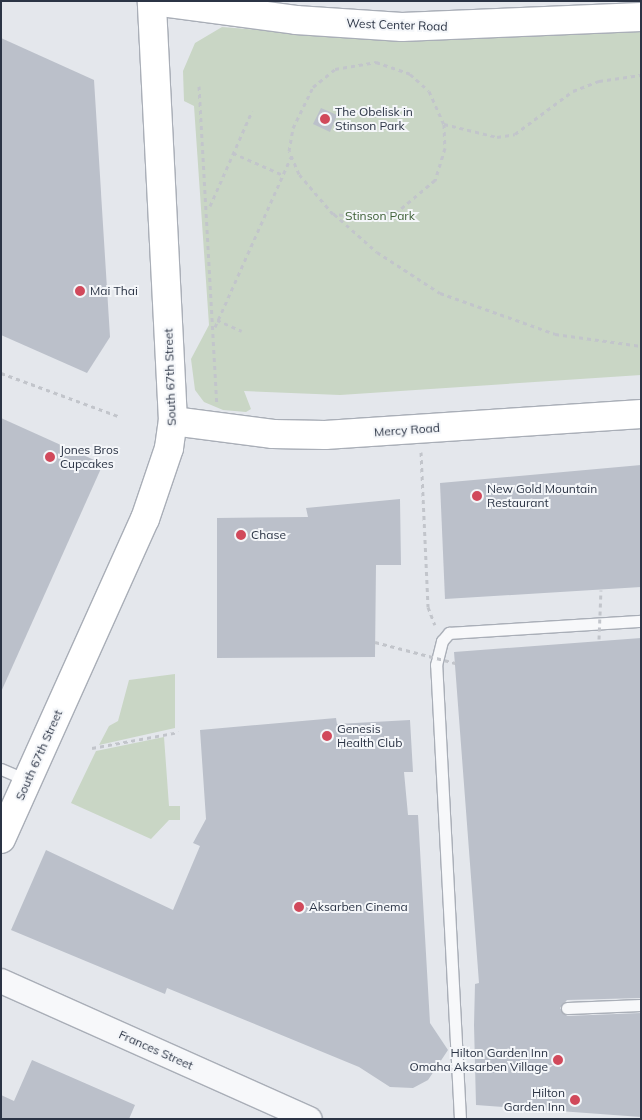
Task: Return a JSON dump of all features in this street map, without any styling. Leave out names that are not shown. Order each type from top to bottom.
[{"type":"main road","name":"West Center Road","points":[[153,1],[296,20],[402,27],[641,17]]},
{"type":"main road","name":"South 67th Street","points":[[1,839],[145,519],[167,456],[173,421],[153,1]]},
{"type":"main road","name":"Mercy Road","points":[[173,421],[272,434],[420,429],[641,414]]},
{"type":"street","name":"Frances Street","points":[[1,981],[277,1112],[310,1119]]},
{"type":"lane","points":[[460,1119],[436,664],[442,642],[449,633],[641,621]]},
{"type":"lane","points":[[1,769],[28,780]]},
{"type":"lane","points":[[567,1008],[641,1005]]},
{"type":"path","points":[[216,319],[292,157],[293,128],[303,104],[313,87],[335,68],[376,62],[410,74],[429,91],[444,124],[445,148],[435,180],[420,196],[398,211],[377,216],[333,214]]},
{"type":"path","points":[[444,124],[497,137],[515,134],[573,91],[599,81],[641,75]]},
{"type":"path","points":[[199,86],[216,319],[217,405]]},
{"type":"path","points":[[209,207],[252,111]]},
{"type":"path","points":[[233,153],[283,175]]},
{"type":"path","points":[[292,157],[311,193],[333,214],[377,252],[440,294],[555,334],[641,346]]},
{"type":"path","points":[[216,319],[242,331]]},
{"type":"path","points":[[1,374],[118,416]]},
{"type":"path","points":[[420,429],[428,607],[442,642]]},
{"type":"path","points":[[599,639],[601,590]]},
{"type":"path","points":[[375,642],[455,663]]},
{"type":"path","points":[[92,748],[179,732]]},
{"type":"green space","name":"Stinson Park","points":[[222,27],[377,39],[641,32],[641,375],[340,395],[244,391],[251,409],[246,412],[223,410],[204,402],[195,390],[191,359],[209,325],[194,106],[184,101],[183,71],[195,43]]},
{"type":"green space","points":[[175,674],[175,728],[99,745],[109,726],[118,721],[129,680]]},
{"type":"green space","points":[[164,737],[169,806],[180,806],[180,820],[169,820],[151,839],[71,803],[96,751]]},
{"type":"building","points":[[1,38],[94,80],[110,337],[87,373],[1,335]]},
{"type":"building","name":"The Obelisk in Stinson Park","points":[[321,108],[337,115],[330,132],[313,124]]},
{"type":"building","points":[[1,418],[103,464],[1,692]]},
{"type":"building","points":[[641,465],[641,587],[445,599],[440,483]]},
{"type":"building","points":[[400,499],[401,565],[376,565],[375,657],[217,658],[217,518],[308,517],[306,508]]},
{"type":"building","points":[[641,638],[641,998],[567,1000],[560,1008],[567,1016],[641,1013],[641,1117],[476,1105],[475,984],[479,983],[454,652]]},
{"type":"building","name":"Aksarben Cinema","points":[[336,718],[337,724],[410,720],[413,772],[404,772],[408,815],[418,815],[430,1023],[448,1050],[428,1080],[413,1088],[390,1087],[359,1067],[167,988],[165,994],[11,930],[46,850],[173,910],[200,846],[193,843],[206,819],[200,730]]},
{"type":"building","points":[[32,1060],[135,1105],[129,1119],[1,1119],[1,1095],[14,1101]]},
{"type":"place","name":"The Obelisk in Stinson Park","points":[[325,119]]},
{"type":"place","name":"Mai Thai","points":[[80,291]]},
{"type":"place","name":"Jones Bros Cupcakes","points":[[50,457]]},
{"type":"place","name":"New Gold Mountain Restaurant","points":[[477,496]]},
{"type":"place","name":"Chase","points":[[241,535]]},
{"type":"place","name":"Genesis Health Club","points":[[327,736]]},
{"type":"place","name":"Aksarben Cinema","points":[[299,907]]},
{"type":"place","name":"Hilton Garden Inn Omaha Aksarben Village","points":[[558,1060]]},
{"type":"place","name":"Hilton Garden Inn","points":[[575,1100]]}]
